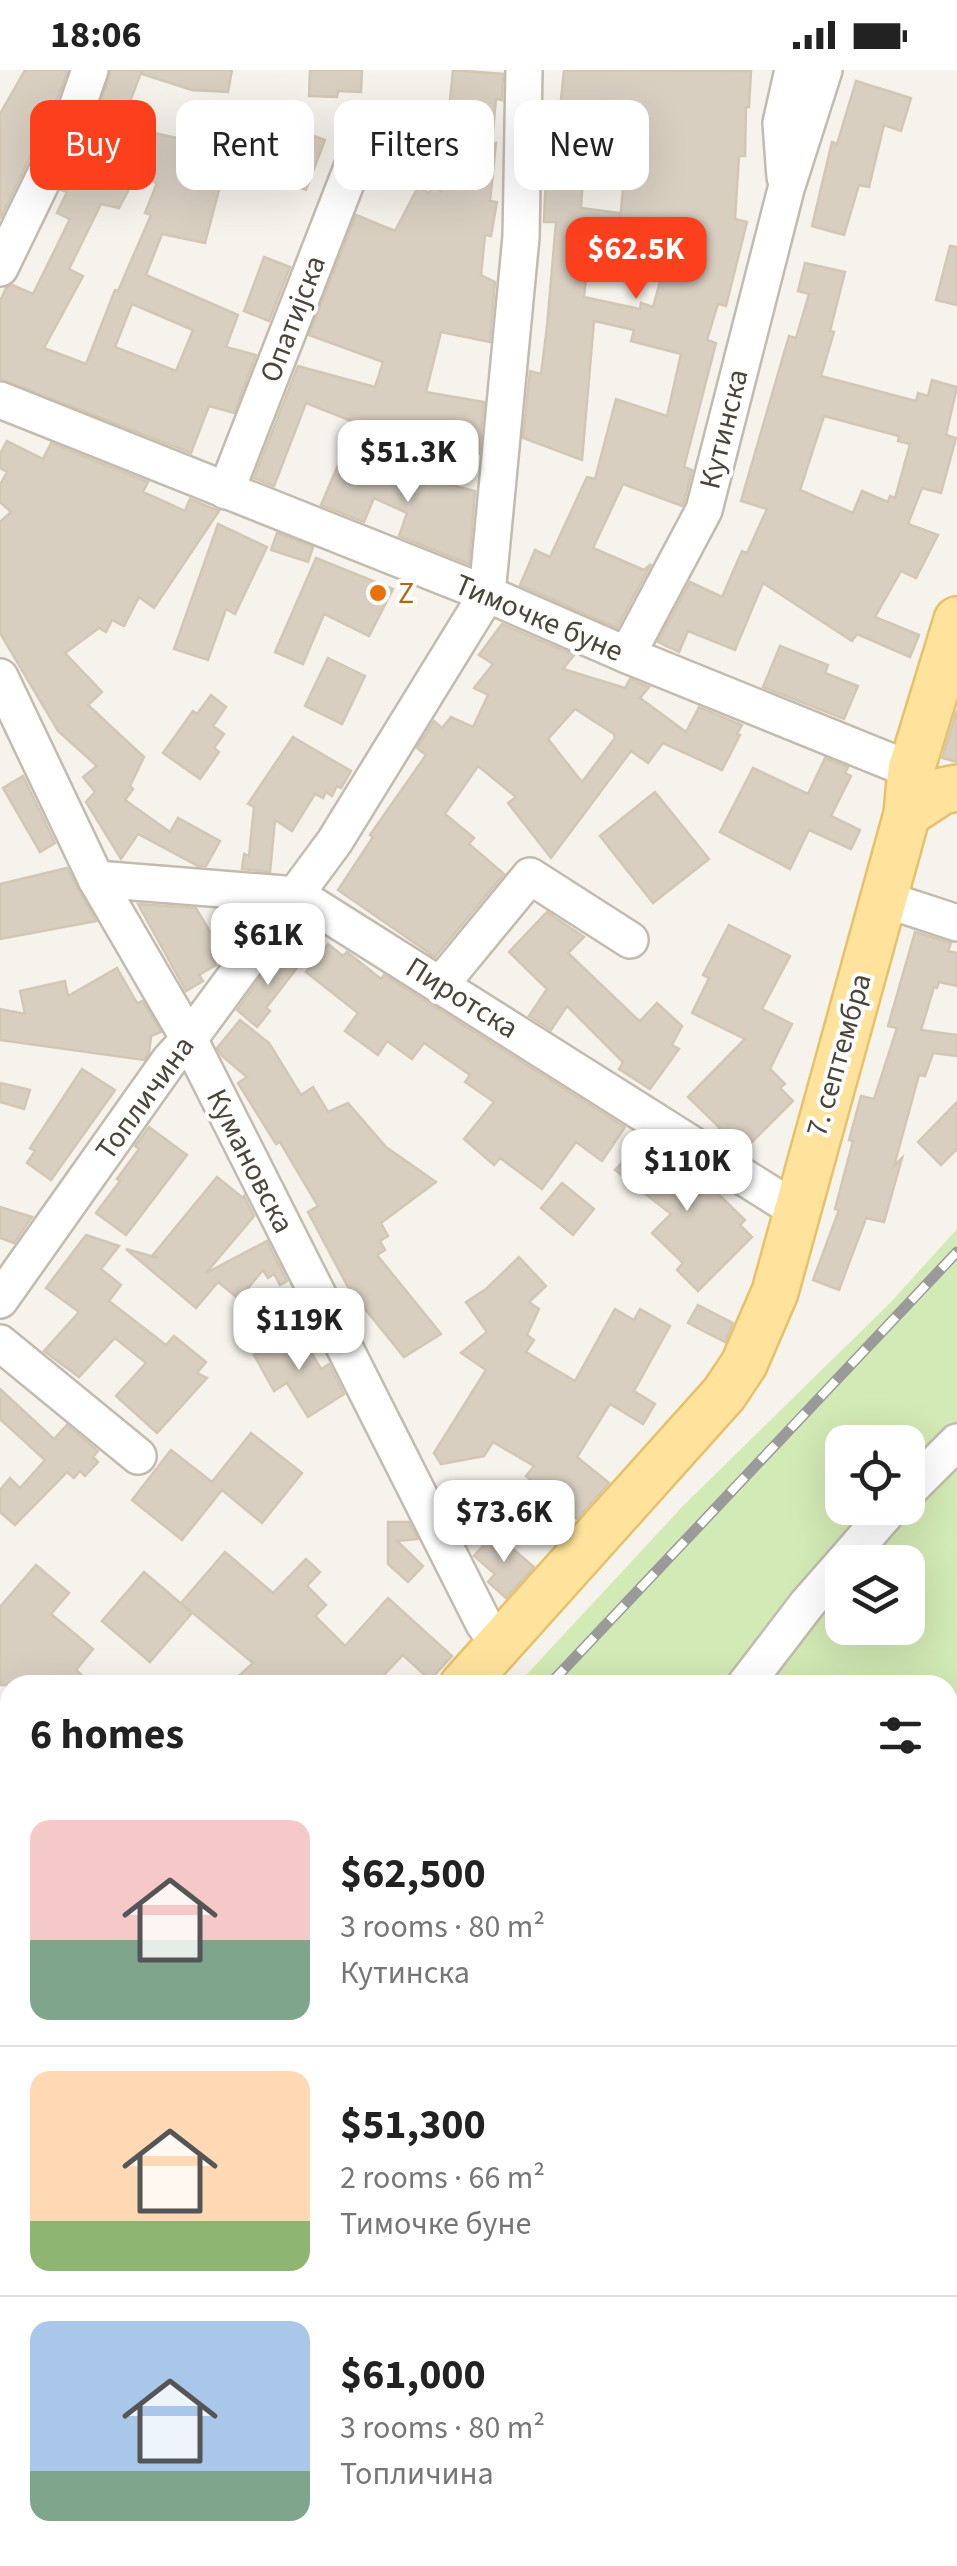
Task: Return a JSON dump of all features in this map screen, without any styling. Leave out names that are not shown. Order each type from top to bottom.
[{"type":"main road","name":"7. септембра","points":[[472,1675],[692,1430],[744,1364],[775,1292],[957,620]]},
{"type":"main road","points":[[909,792],[957,788]]},
{"type":"street","points":[[0,268],[75,113],[90,70]]},
{"type":"street","points":[[487,594],[520,237],[524,70]]},
{"type":"street","name":"Кутинска","points":[[786,190],[780,123],[793,70]]},
{"type":"street","name":"Кутинска","points":[[627,655],[704,510],[786,190],[824,70]]},
{"type":"street","name":"Опатијска","points":[[226,492],[343,190]]},
{"type":"street","name":"Тимочке буне","points":[[0,400],[487,594],[627,655],[909,792]]},
{"type":"street","name":"Топличина","points":[[0,1300],[169,1061],[189,1040],[335,841],[487,594]]},
{"type":"street","name":"Кумановска","points":[[0,678],[96,880],[189,1040],[484,1624],[500,1646]]},
{"type":"street","points":[[440,984],[530,876],[630,940]]},
{"type":"street","name":"Пиротска","points":[[96,880],[297,895],[796,1210]]},
{"type":"street","points":[[884,898],[957,923]]},
{"type":"street","points":[[0,1344],[138,1456]]},
{"type":"street","points":[[925,1473],[957,1442]]},
{"type":"street","points":[[753,1675],[807,1604],[876,1525]]},
{"type":"green space","points":[[957,1229],[957,1675],[526,1675],[682,1507],[891,1302]]},
{"type":"building","points":[[25,70],[68,70],[57,100],[30,100],[30,157],[0,219],[0,114]]},
{"type":"building","points":[[111,70],[142,70],[131,100],[101,100]]},
{"type":"building","points":[[142,70],[232,70],[228,92],[192,90],[142,74]]},
{"type":"building","points":[[310,70],[362,70],[361,92],[338,91],[337,97],[309,96]]},
{"type":"building","points":[[453,70],[503,74],[502,100],[496,99],[494,121],[494,100],[450,100]]},
{"type":"building","points":[[564,70],[751,71],[745,156],[739,156],[735,219],[747,222],[726,306],[718,304],[707,340],[716,343],[684,467],[692,470],[684,502],[682,506],[623,484],[593,548],[644,570],[651,564],[617,628],[520,585],[535,550],[550,557],[587,477],[595,479],[616,399],[667,416],[681,354],[631,341],[634,330],[594,321],[582,460],[523,438],[530,371],[541,374],[547,327],[556,222],[544,222],[545,190],[582,190],[581,208],[620,213],[616,241],[590,238],[584,297],[640,309],[641,303],[653,307],[672,238],[619,231],[623,190],[649,190],[649,100],[561,100]]},
{"type":"building","points":[[856,81],[911,98],[901,131],[884,125],[869,187],[859,185],[844,235],[812,226],[832,142],[837,144]]},
{"type":"building","points":[[156,133],[176,138],[176,190],[219,190],[205,243],[162,234],[146,275],[238,315],[226,347],[256,355],[234,413],[209,406],[191,453],[0,379],[0,301],[12,285],[33,294],[70,219],[57,213],[67,192],[61,190],[129,190],[119,208],[101,204],[69,269],[83,276],[44,348],[86,364],[115,290],[118,291],[151,215],[145,213],[157,183]],"holes":[[[132,304],[193,330],[176,371],[115,347]]]},
{"type":"building","points":[[314,136],[325,140],[314,169]]},
{"type":"building","points":[[416,190],[491,190],[490,201],[497,202],[491,236],[485,235],[481,275],[495,282],[490,342],[441,332],[426,392],[484,402],[479,454],[351,432],[354,422],[306,403],[274,486],[254,478],[298,366],[375,387],[383,362],[309,335],[356,215],[395,231]]},
{"type":"building","points":[[950,246],[957,247],[957,305],[936,300]]},
{"type":"building","points":[[264,257],[290,267],[269,321],[244,311]]},
{"type":"building","points":[[805,263],[845,272],[821,376],[916,401],[918,393],[928,396],[932,380],[957,387],[946,435],[956,438],[941,493],[922,488],[908,524],[938,535],[916,578],[901,571],[875,617],[919,635],[910,657],[857,634],[852,641],[763,583],[735,650],[688,631],[679,652],[658,642],[690,582],[722,597],[742,551],[747,553],[767,509],[741,501],[789,336],[796,338],[809,294],[798,291]],"holes":[[[824,416],[899,436],[898,441],[910,444],[895,498],[890,496],[888,502],[862,491],[853,513],[800,490]]]},
{"type":"building","points":[[7,441],[43,459],[51,443],[148,482],[143,492],[185,511],[190,499],[219,511],[154,608],[139,597],[124,626],[112,620],[106,632],[99,628],[65,653],[102,692],[88,705],[144,757],[125,800],[170,832],[178,818],[220,841],[206,866],[198,866],[138,834],[121,859],[86,802],[95,792],[83,777],[97,766],[58,731],[0,633],[0,522],[11,512],[0,502],[0,485],[7,472],[0,468],[0,454]]},
{"type":"building","points":[[341,458],[475,491],[469,564],[399,536],[407,513],[374,498],[364,522],[321,505]]},
{"type":"building","points":[[218,524],[267,547],[235,614],[226,609],[208,660],[174,649]]},
{"type":"building","points":[[277,533],[313,547],[308,562],[271,550]]},
{"type":"building","points":[[316,558],[393,589],[369,636],[324,614],[303,664],[275,652]]},
{"type":"building","points":[[502,624],[574,655],[563,669],[625,688],[630,679],[649,687],[640,698],[686,732],[699,707],[742,725],[722,770],[663,743],[648,763],[631,751],[551,858],[508,803],[516,797],[478,766],[445,814],[474,838],[469,844],[504,874],[435,957],[338,890],[373,837],[370,835],[426,755],[417,748],[434,721],[442,728],[451,717],[473,727],[488,695],[474,688],[493,664],[479,655]],"holes":[[[575,709],[615,738],[582,782],[548,739]]]},
{"type":"building","points":[[780,646],[828,665],[825,673],[858,686],[844,719],[763,687]]},
{"type":"building","points":[[328,658],[365,676],[342,724],[305,706]]},
{"type":"building","points":[[211,695],[226,707],[213,726],[224,734],[214,748],[219,752],[200,779],[163,753],[193,711],[197,714]]},
{"type":"building","points":[[957,710],[957,762],[942,758]]},
{"type":"building","points":[[293,737],[351,771],[332,796],[326,792],[323,798],[315,794],[292,831],[275,820],[270,872],[242,869],[244,854],[249,856],[254,807],[248,804]]},
{"type":"building","points":[[825,758],[848,767],[845,773],[851,776],[831,816],[860,830],[851,849],[809,830],[790,869],[720,832],[753,768],[808,794]]},
{"type":"building","points":[[23,776],[55,843],[40,852],[3,788]]},
{"type":"building","points":[[655,792],[709,859],[653,903],[600,836]]},
{"type":"building","points":[[67,868],[96,921],[0,939],[0,884]]},
{"type":"building","points":[[138,904],[196,908],[220,949],[210,955],[216,965],[199,975],[203,981],[186,991]]},
{"type":"building","points":[[547,912],[584,937],[568,953],[636,1018],[640,1021],[657,1003],[682,1026],[672,1045],[679,1049],[650,1089],[619,1069],[623,1062],[567,1006],[551,1030],[529,1016],[547,989],[509,952]]},
{"type":"building","points":[[729,925],[790,956],[762,1009],[792,1024],[770,1069],[785,1084],[780,1088],[793,1101],[743,1151],[715,1134],[720,1128],[688,1097],[745,1039],[692,1013],[709,978],[703,975]]},
{"type":"building","points":[[915,932],[951,943],[948,951],[957,953],[957,986],[939,982],[934,987],[921,1030],[957,1035],[957,1056],[933,1053],[925,1076],[919,1075],[894,1166],[902,1158],[884,1222],[866,1218],[839,1290],[813,1280],[839,1210],[835,1209],[861,1096],[874,1099],[897,1028],[888,1026]]},
{"type":"building","points":[[328,944],[343,956],[347,952],[381,979],[384,975],[625,1127],[602,1161],[576,1142],[542,1189],[500,1158],[494,1165],[464,1139],[494,1102],[465,1082],[470,1075],[424,1043],[412,1059],[387,1041],[378,1055],[345,1031],[358,1013],[306,972]]},
{"type":"building","points":[[281,950],[300,964],[266,1008],[270,1011],[257,1027],[237,1010]]},
{"type":"building","points":[[117,968],[137,1003],[143,1001],[161,1032],[151,1036],[144,1060],[0,1040],[0,1009],[25,1014],[20,991],[65,981],[68,996]]},
{"type":"building","points":[[240,1020],[269,1043],[301,1095],[313,1087],[328,1112],[348,1103],[386,1147],[436,1182],[381,1223],[388,1236],[380,1241],[385,1250],[377,1255],[441,1334],[404,1357],[349,1289],[308,1212],[318,1206],[280,1142],[276,1144],[238,1083],[247,1077],[217,1048]]},
{"type":"building","points":[[82,1069],[115,1090],[51,1180],[27,1163],[35,1151],[30,1148]]},
{"type":"building","points":[[0,1083],[30,1090],[24,1109],[0,1102]]},
{"type":"building","points":[[957,1102],[957,1149],[941,1165],[918,1142]]},
{"type":"building","points":[[149,1127],[187,1155],[126,1235],[96,1213],[120,1181],[117,1179],[139,1149],[135,1146]]},
{"type":"building","points":[[645,1140],[704,1180],[745,1220],[740,1225],[752,1237],[698,1291],[677,1270],[683,1263],[652,1233],[671,1214],[615,1170]]},
{"type":"building","points":[[217,1177],[244,1196],[254,1216],[206,1273],[267,1241],[287,1281],[280,1285],[274,1274],[268,1278],[263,1270],[239,1299],[218,1282],[196,1308],[126,1249],[158,1258],[153,1255]]},
{"type":"building","points":[[562,1183],[594,1209],[573,1235],[541,1208]]},
{"type":"building","points":[[0,1207],[32,1217],[14,1243],[0,1238]]},
{"type":"building","points":[[86,1235],[119,1246],[101,1269],[121,1285],[109,1301],[166,1345],[174,1336],[206,1362],[197,1373],[207,1378],[157,1433],[116,1396],[146,1363],[115,1338],[79,1377],[44,1351],[79,1312],[46,1288]]},
{"type":"building","points":[[519,1257],[546,1286],[529,1302],[539,1309],[527,1335],[534,1340],[526,1352],[575,1381],[615,1309],[634,1320],[640,1309],[670,1326],[634,1391],[655,1404],[643,1424],[610,1404],[577,1457],[609,1483],[577,1519],[526,1476],[534,1466],[493,1442],[484,1456],[441,1464],[434,1453],[486,1370],[461,1353],[487,1332],[466,1302],[486,1289]]},
{"type":"building","points":[[698,1305],[733,1323],[725,1342],[688,1323]]},
{"type":"building","points":[[298,1330],[321,1369],[329,1364],[344,1394],[308,1417],[287,1383],[274,1391],[254,1355]]},
{"type":"building","points":[[0,1389],[54,1439],[67,1425],[98,1451],[93,1457],[98,1462],[85,1476],[80,1471],[74,1478],[67,1472],[15,1525],[0,1512],[0,1490],[10,1478],[20,1488],[45,1460],[0,1419]]},
{"type":"building","points":[[251,1433],[302,1473],[262,1523],[222,1490],[182,1540],[132,1500],[171,1450],[212,1482]]},
{"type":"building","points":[[472,1489],[482,1506],[460,1519],[450,1502]]},
{"type":"building","points":[[388,1522],[409,1522],[418,1539],[397,1541],[423,1566],[408,1582],[388,1564]]},
{"type":"building","points":[[495,1533],[534,1567],[506,1598],[488,1582],[495,1574],[474,1556]]},
{"type":"building","points":[[225,1552],[273,1593],[306,1559],[320,1572],[307,1586],[326,1605],[315,1616],[345,1646],[388,1598],[452,1656],[435,1675],[425,1675],[403,1655],[384,1675],[240,1675],[253,1663],[181,1603]]},
{"type":"building","points":[[36,1565],[69,1593],[51,1614],[93,1649],[76,1670],[82,1675],[0,1675],[0,1607]]},
{"type":"building","points":[[144,1572],[192,1613],[150,1662],[102,1621]]},
{"type":"railway","points":[[558,1675],[957,1252]]},
{"type":"place","name":"Z","points":[[378,593]]}]
